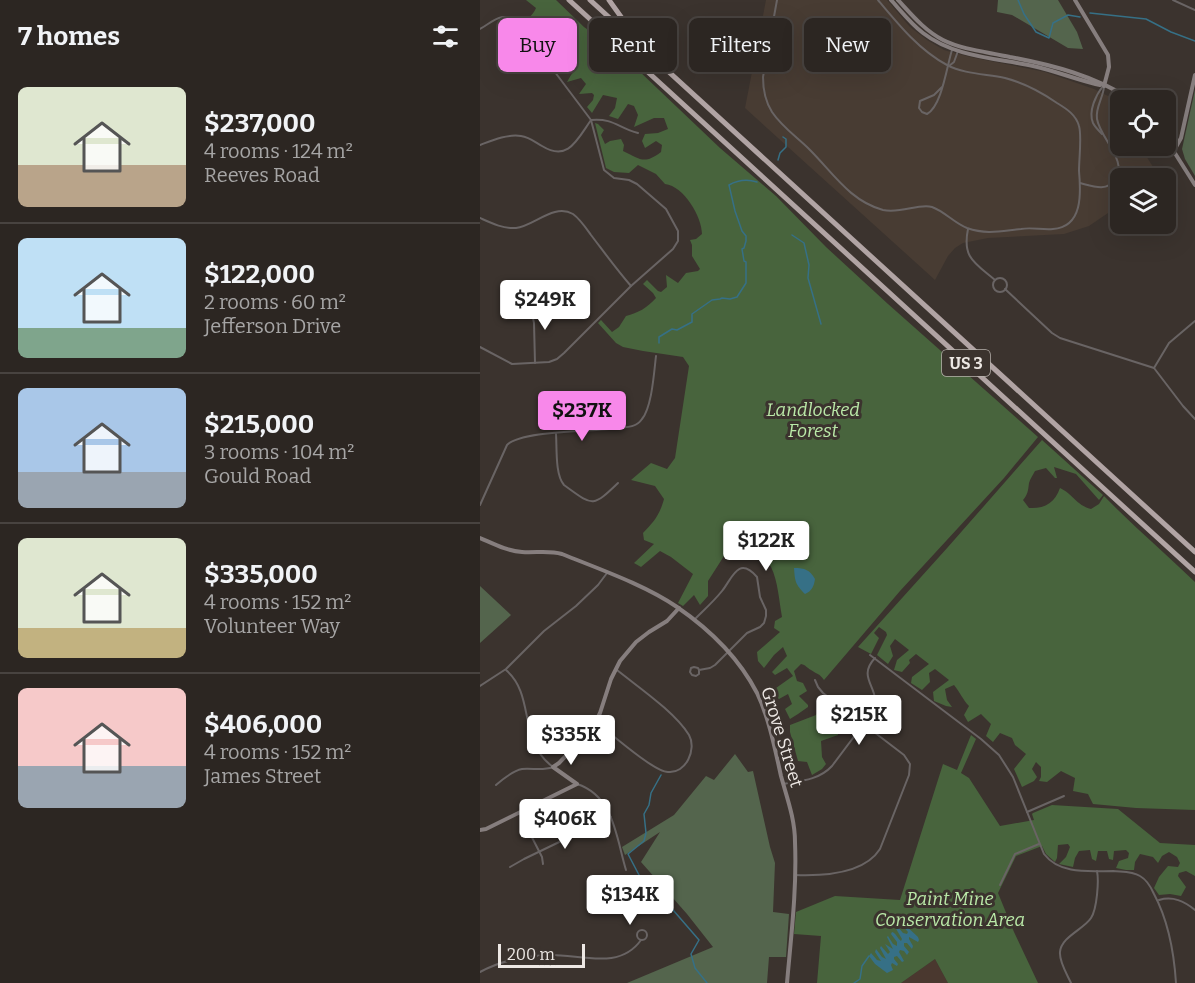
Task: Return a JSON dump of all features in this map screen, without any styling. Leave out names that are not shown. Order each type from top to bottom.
[{"type":"highway","name":"US 3","points":[[569,0],[1195,572]]},
{"type":"highway","name":"US 3","points":[[590,0],[1195,552]]},
{"type":"highway","points":[[609,0],[624,21],[674,76]]},
{"type":"main road","points":[[891,0],[923,33],[936,42],[1047,69],[1112,90]]},
{"type":"main road","points":[[898,0],[926,29],[956,48]]},
{"type":"main road","points":[[1075,0],[1108,55],[1109,71],[1104,86]]},
{"type":"main road","points":[[1176,146],[1181,138],[1195,75]]},
{"type":"main road","points":[[1176,155],[1195,185]]},
{"type":"main road","name":"Grove Street","points":[[480,538],[509,550],[556,552],[658,596],[680,608],[713,635],[748,678],[757,693],[770,732],[794,827],[795,875],[788,983]]},
{"type":"main road","points":[[480,830],[577,784],[553,767],[589,733],[596,722],[603,698],[620,661],[636,642],[667,621],[680,608]]},
{"type":"street","points":[[777,0],[763,77],[765,97],[783,126],[811,151],[834,178],[864,202],[892,211],[922,206],[932,207],[968,229],[987,233],[1026,228],[1056,229],[1071,220],[1080,202],[1080,130],[1071,112],[1019,82],[949,66],[912,39],[878,0]]},
{"type":"street","points":[[1173,0],[1195,10]]},
{"type":"street","points":[[480,29],[499,17],[514,20],[523,29],[591,120],[604,170],[614,178],[629,180],[637,184],[666,209],[678,231],[678,241],[673,249],[631,286],[557,359],[549,363],[508,363],[480,347]]},
{"type":"street","points":[[942,87],[919,104],[921,111],[927,114],[933,110],[942,87],[949,66],[954,62],[956,48]]},
{"type":"street","points":[[1080,183],[1103,187],[1113,183],[1119,169],[1118,162],[1099,125],[1097,114],[1104,86]]},
{"type":"street","points":[[1104,86],[1099,92],[1091,116],[1094,125],[1104,136]]},
{"type":"street","points":[[924,99],[931,101],[934,106],[933,110]]},
{"type":"street","points":[[591,120],[609,121],[638,133]]},
{"type":"street","points":[[480,145],[504,137],[517,136],[559,153],[573,145],[591,120]]},
{"type":"street","points":[[480,219],[514,228],[525,226],[553,212],[571,213],[631,286]]},
{"type":"street","points":[[968,229],[966,243],[969,255],[995,280]]},
{"type":"street","points":[[1000,278],[1005,280],[1007,285],[1005,289],[1000,292],[996,291],[993,286],[995,280],[1000,278]]},
{"type":"street","points":[[1005,289],[1060,338],[1154,368],[1195,419]]},
{"type":"street","points":[[531,309],[534,323],[535,363]]},
{"type":"street","points":[[1154,368],[1169,343],[1195,321]]},
{"type":"street","points":[[480,354],[484,349]]},
{"type":"street","points":[[480,505],[510,442],[525,437],[606,430],[639,423],[647,410],[656,356]]},
{"type":"street","points":[[556,433],[561,483],[585,501],[591,502],[601,499],[618,483]]},
{"type":"street","points":[[694,620],[722,592],[735,572],[743,569],[753,572],[759,581],[760,597],[766,610],[764,623],[747,633],[714,667],[699,670]]},
{"type":"street","points":[[480,686],[506,669],[539,636],[576,606],[608,573]]},
{"type":"street","points":[[870,655],[977,735],[996,752],[1011,772],[1048,858],[1065,869],[1126,872],[1140,876],[1148,883],[1166,923],[1173,948],[1176,983]]},
{"type":"street","points":[[783,784],[813,778],[825,772],[864,724],[876,703],[867,674],[875,658]]},
{"type":"street","points":[[506,669],[515,679],[521,692],[536,748],[553,767]]},
{"type":"street","points":[[596,722],[650,764],[664,772],[676,771],[690,757],[692,748],[690,738],[678,720],[615,669]]},
{"type":"street","points":[[795,875],[826,875],[853,868],[873,858],[880,849],[909,775],[910,764],[900,752],[823,693],[815,681]]},
{"type":"street","points":[[496,785],[522,769],[542,770],[553,767]]},
{"type":"street","points":[[577,784],[596,794],[606,806],[626,870]]},
{"type":"street","points":[[1027,812],[1064,796]]},
{"type":"street","points":[[519,812],[542,857],[543,864]]},
{"type":"street","points":[[510,867],[611,816]]},
{"type":"street","points":[[1000,885],[1015,854],[1040,843]]},
{"type":"street","points":[[1071,983],[1060,949],[1064,942],[1092,916],[1098,884],[1097,871]]},
{"type":"street","points":[[1158,901],[1172,898],[1195,910]]},
{"type":"street","points":[[480,972],[520,957],[554,955],[589,958],[615,957],[631,951],[641,940]]},
{"type":"shaded area","points":[[766,0],[887,0],[910,27],[944,50],[1045,72],[1110,97],[1110,156],[1146,156],[1154,168],[1110,168],[1110,212],[1089,226],[1064,234],[988,238],[963,243],[948,256],[935,280],[745,108],[752,72],[792,72],[792,18],[762,18]]},
{"type":"shaded area","points":[[935,959],[948,983],[901,983]]},
{"type":"green space","points":[[526,0],[556,0],[575,18],[529,18],[536,8]]},
{"type":"green space","points":[[998,0],[1058,0],[1077,32],[1083,49],[1068,48],[1012,15],[997,12]]},
{"type":"green space","name":"Landlocked Forest","points":[[577,20],[589,30],[589,72],[640,72],[720,148],[776,196],[826,247],[888,304],[1038,437],[824,680],[803,664],[794,671],[797,681],[803,683],[807,691],[799,696],[808,707],[790,719],[785,709],[792,704],[788,694],[779,699],[774,695],[776,688],[793,676],[787,668],[775,675],[772,672],[787,656],[783,647],[764,668],[758,661],[757,652],[780,632],[774,628],[775,621],[782,617],[775,578],[767,562],[750,554],[724,556],[708,581],[708,596],[700,605],[694,595],[683,606],[678,603],[693,574],[660,551],[641,567],[634,563],[654,544],[644,540],[643,533],[661,509],[664,499],[655,486],[631,480],[651,463],[667,469],[675,458],[689,366],[683,357],[623,347],[616,343],[598,323],[601,320],[612,332],[619,327],[626,316],[649,305],[656,298],[643,284],[647,280],[661,292],[667,287],[666,275],[678,283],[686,273],[698,271],[700,269],[692,256],[690,240],[702,234],[699,219],[691,203],[679,190],[665,184],[656,174],[638,165],[629,173],[614,172],[606,168],[595,123],[604,130],[601,135],[605,144],[621,139],[624,145],[623,151],[646,160],[661,152],[662,145],[656,141],[645,148],[642,141],[645,134],[668,129],[664,118],[654,118],[634,127],[638,115],[634,106],[628,104],[618,119],[609,116],[615,108],[617,98],[603,95],[592,113],[587,107],[594,95],[592,93],[579,94],[586,84],[581,78],[567,82],[571,75],[577,72]]},
{"type":"green space","points":[[1195,90],[1195,176],[1182,149]]},
{"type":"green space","points":[[1042,440],[1103,495],[1099,500],[1076,474],[1054,467],[1057,478],[1055,478],[1046,468],[1035,471],[1030,480],[1028,492],[1023,500],[1029,508],[1048,504],[1055,498],[1060,488],[1091,509],[1099,504],[1104,496],[1195,582],[1195,810],[1093,804],[1088,794],[1073,791],[1075,778],[1061,771],[1047,782],[1039,781],[1041,767],[1036,762],[1032,769],[1037,777],[1022,787],[1014,769],[1026,754],[1015,745],[1012,738],[1000,733],[993,742],[986,736],[991,724],[981,714],[968,722],[964,715],[969,706],[954,685],[945,689],[947,700],[952,707],[934,701],[933,692],[949,680],[935,669],[929,673],[930,682],[922,690],[911,683],[912,677],[929,664],[916,654],[909,660],[910,663],[902,672],[894,670],[897,660],[909,650],[895,639],[890,646],[893,656],[888,664],[877,655],[887,635],[879,627],[874,633],[879,638],[871,654],[858,647]]},
{"type":"green space","points":[[480,586],[511,615],[480,643]]},
{"type":"green space","points":[[827,704],[831,709],[821,721],[821,727],[838,727],[838,735],[821,741],[822,757],[826,764],[812,775],[807,762],[798,761],[790,725],[816,715],[822,705]]},
{"type":"green space","name":"Paint Mine Conservation Area","points":[[971,735],[976,739],[961,773],[969,778],[1000,826],[1034,820],[1033,813],[1052,805],[1118,809],[1160,843],[1195,845],[1195,876],[1186,871],[1179,873],[1178,876],[1186,887],[1181,896],[1159,895],[1154,888],[1159,877],[1168,866],[1178,867],[1180,863],[1177,857],[1169,852],[1162,856],[1158,863],[1153,857],[1140,854],[1135,862],[1134,870],[1126,870],[1116,868],[1119,861],[1128,858],[1129,853],[1126,850],[1114,851],[1113,860],[1109,859],[1107,851],[1098,851],[1096,861],[1092,859],[1090,850],[1079,851],[1073,867],[1059,864],[1066,857],[1070,847],[1068,844],[1058,845],[1055,862],[1046,854],[1042,846],[1016,856],[998,893],[1038,983],[948,983],[935,959],[901,983],[817,983],[821,936],[794,934],[796,912],[835,896],[900,900],[943,764],[957,770]]},
{"type":"green space","points":[[735,754],[748,772],[753,771],[775,863],[773,912],[789,914],[786,957],[769,957],[767,983],[627,983],[713,947],[641,862],[660,832],[625,855],[622,847],[674,815],[706,776],[714,780]]},
{"type":"water","points":[[794,568],[807,570],[815,579],[812,588],[805,594],[796,582]]},
{"type":"water","points":[[903,923],[919,940],[918,942],[909,937],[912,949],[904,943],[909,952],[907,955],[904,951],[899,952],[904,961],[902,962],[897,956],[894,957],[898,964],[897,966],[892,963],[893,970],[887,973],[869,956],[871,953],[881,961],[875,952],[876,949],[886,959],[880,948],[881,946],[888,954],[890,952],[885,944],[893,949],[888,936],[897,946],[891,934],[892,932],[901,941],[895,927],[907,934],[908,932],[901,924]]},
{"type":"waterway","points":[[1018,0],[1036,32],[1049,38],[1053,23],[1068,15],[1080,17]]},
{"type":"waterway","points":[[1090,13],[1146,19],[1195,41]]},
{"type":"waterway","points":[[778,160],[780,153],[786,147],[786,139],[783,137]]},
{"type":"waterway","points":[[659,343],[659,337],[672,329],[677,330],[692,322],[692,314],[712,300],[737,297],[746,283],[746,262],[742,249],[746,236],[735,211],[729,185],[743,180],[757,182]]},
{"type":"waterway","points":[[792,235],[804,243],[809,265],[808,278],[821,324]]},
{"type":"waterway","points":[[661,775],[651,793],[649,805],[644,814],[646,833],[644,841],[628,854],[650,890],[667,903],[699,940],[691,954],[695,968],[707,983]]},
{"type":"waterway","points":[[854,983],[860,979],[862,966],[869,956]]}]
